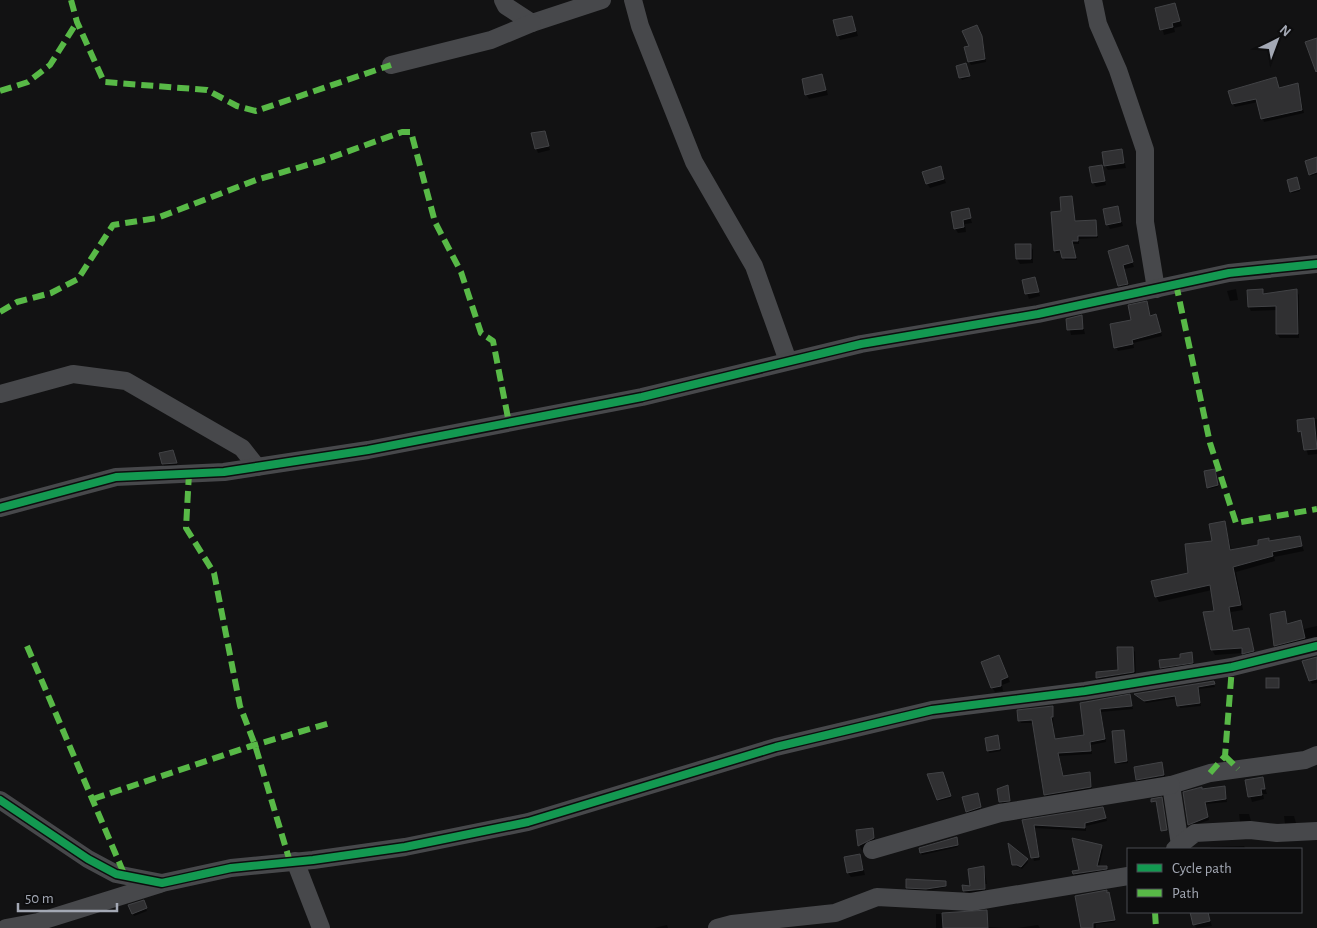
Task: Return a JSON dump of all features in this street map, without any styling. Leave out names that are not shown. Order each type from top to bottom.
[{"type":"street","points":[[503,0],[506,6],[532,23]]},
{"type":"street","points":[[391,66],[491,40],[532,23],[602,0]]},
{"type":"street","points":[[633,0],[640,26],[694,162],[754,266],[788,361]]},
{"type":"street","points":[[1093,0],[1098,24],[1118,70],[1145,150],[1145,222],[1156,289]]},
{"type":"street","points":[[0,508],[116,477],[224,472],[368,450],[642,397],[860,344],[1038,314],[1229,273],[1317,264]]},
{"type":"street","points":[[0,394],[72,374],[126,381],[242,448],[257,467]]},
{"type":"street","points":[[6,928],[38,922],[162,883],[231,868],[296,862],[404,847],[528,822],[776,747],[932,710],[1105,688],[1232,667],[1317,646]]},
{"type":"street","points":[[872,850],[1000,814],[1171,785],[1210,773],[1305,760],[1317,756]]},
{"type":"street","points":[[1171,785],[1177,847]]},
{"type":"street","points":[[0,800],[88,859],[116,874],[162,883]]},
{"type":"street","points":[[1177,847],[1196,833],[1250,830],[1277,833],[1317,831]]},
{"type":"street","points":[[296,862],[321,928]]},
{"type":"street","points":[[717,928],[732,924],[835,913],[877,897],[971,902],[1127,876]]},
{"type":"building","points":[[1175,3],[1180,21],[1172,23],[1173,27],[1160,30],[1155,8]]},
{"type":"building","points":[[852,16],[856,31],[837,36],[833,20]]},
{"type":"building","points":[[977,25],[982,36],[985,59],[968,62],[964,47],[969,46],[962,31]]},
{"type":"building","points":[[1317,38],[1317,71],[1316,72],[1305,42]]},
{"type":"building","points":[[966,63],[970,76],[959,78],[956,66]]},
{"type":"building","points":[[822,74],[826,90],[805,95],[802,79]]},
{"type":"building","points":[[1276,77],[1279,88],[1298,83],[1302,110],[1261,119],[1256,99],[1232,104],[1228,91]]},
{"type":"building","points":[[545,131],[549,146],[535,149],[531,133]]},
{"type":"building","points":[[1122,149],[1124,163],[1104,166],[1102,152]]},
{"type":"building","points":[[1317,157],[1317,172],[1309,175],[1305,161]]},
{"type":"building","points":[[1102,165],[1105,181],[1092,183],[1089,167]]},
{"type":"building","points":[[941,166],[944,179],[926,184],[922,172]]},
{"type":"building","points":[[1297,177],[1300,189],[1290,192],[1287,180]]},
{"type":"building","points":[[1072,196],[1075,221],[1096,220],[1097,236],[1078,236],[1078,241],[1072,241],[1076,258],[1062,258],[1060,250],[1054,251],[1051,212],[1061,211],[1060,197]]},
{"type":"building","points":[[1118,206],[1121,222],[1106,225],[1103,209]]},
{"type":"building","points":[[969,208],[971,218],[963,220],[964,227],[954,229],[951,212]]},
{"type":"building","points":[[1015,244],[1031,244],[1031,259],[1016,259]]},
{"type":"building","points":[[1128,245],[1133,262],[1123,265],[1128,284],[1118,286],[1108,251]]},
{"type":"building","points":[[1035,277],[1039,292],[1025,294],[1022,280]]},
{"type":"building","points":[[1263,289],[1263,294],[1297,289],[1298,334],[1276,334],[1276,306],[1248,307],[1247,290]]},
{"type":"building","points":[[1147,301],[1150,316],[1156,314],[1161,332],[1132,340],[1133,344],[1114,348],[1110,324],[1131,320],[1128,305]]},
{"type":"building","points":[[1082,315],[1083,329],[1067,330],[1066,319]]},
{"type":"building","points":[[1314,418],[1317,449],[1304,450],[1301,431],[1298,432],[1297,420]]},
{"type":"building","points":[[173,450],[177,463],[162,464],[159,453]]},
{"type":"building","points":[[1215,469],[1218,485],[1207,488],[1204,471]]},
{"type":"building","points":[[1225,521],[1230,550],[1258,545],[1258,540],[1269,538],[1269,541],[1300,536],[1302,546],[1272,552],[1273,556],[1233,567],[1241,605],[1229,607],[1233,631],[1249,628],[1254,651],[1242,654],[1242,648],[1211,650],[1203,612],[1214,611],[1210,585],[1155,597],[1151,581],[1188,573],[1185,544],[1212,541],[1209,524]]},
{"type":"building","points":[[1285,611],[1287,624],[1301,620],[1305,638],[1274,646],[1270,614]]},
{"type":"building","points":[[1117,647],[1133,647],[1134,672],[1096,678],[1096,672],[1118,670]]},
{"type":"building","points":[[1192,652],[1193,663],[1160,668],[1159,660],[1180,658],[1180,654]]},
{"type":"building","points":[[999,655],[1008,677],[1001,680],[1001,686],[991,688],[981,662]]},
{"type":"building","points":[[1317,657],[1317,679],[1309,681],[1302,661]]},
{"type":"building","points":[[1266,678],[1279,678],[1279,688],[1266,688]]},
{"type":"building","points":[[1214,681],[1215,684],[1198,687],[1200,703],[1177,706],[1175,696],[1144,701],[1134,694]]},
{"type":"building","points":[[1130,694],[1132,706],[1100,709],[1105,739],[1090,742],[1091,751],[1058,753],[1063,776],[1090,772],[1091,787],[1044,795],[1032,720],[1018,721],[1017,710],[1053,706],[1053,717],[1051,717],[1055,739],[1084,735],[1080,703]]},
{"type":"building","points":[[1124,730],[1127,761],[1115,763],[1112,731]]},
{"type":"building","points":[[998,735],[1000,749],[987,751],[985,738]]},
{"type":"building","points":[[1162,762],[1164,775],[1136,780],[1134,767]]},
{"type":"building","points":[[943,772],[951,796],[937,800],[927,774]]},
{"type":"building","points":[[1263,777],[1265,789],[1261,789],[1262,795],[1248,797],[1245,780]]},
{"type":"building","points":[[1008,785],[1010,801],[999,802],[997,789]]},
{"type":"building","points":[[1225,786],[1226,799],[1205,802],[1208,817],[1188,825],[1183,792],[1202,787],[1202,789]]},
{"type":"building","points":[[978,793],[981,807],[966,812],[962,797]]},
{"type":"building","points":[[1162,797],[1167,830],[1161,831],[1156,801],[1151,802],[1151,799]]},
{"type":"building","points":[[1103,807],[1106,818],[1085,823],[1085,828],[1034,825],[1039,857],[1031,858],[1022,820]]},
{"type":"building","points":[[873,828],[874,838],[858,846],[856,830]]},
{"type":"building","points":[[957,837],[958,845],[920,853],[919,848]]},
{"type":"building","points":[[1072,838],[1102,845],[1097,866],[1107,866],[1107,869],[1073,874],[1072,871],[1079,870]]},
{"type":"building","points":[[1008,843],[1028,859],[1021,867],[1012,865]]},
{"type":"building","points":[[860,854],[863,870],[847,873],[844,857]]},
{"type":"building","points":[[984,866],[985,889],[963,891],[962,885],[970,886],[968,869]]},
{"type":"building","points":[[906,879],[946,881],[946,886],[926,889],[906,888]]},
{"type":"building","points":[[1107,890],[1115,920],[1093,923],[1093,928],[1081,928],[1075,896]]},
{"type":"building","points":[[144,900],[147,908],[132,914],[128,905]]},
{"type":"building","points":[[987,910],[988,928],[943,928],[942,913]]},
{"type":"building","points":[[1190,913],[1208,913],[1210,921],[1193,925]]},
{"type":"marked path","points":[[71,0],[77,22],[104,82],[207,90],[237,106],[256,111],[391,65]]},
{"type":"marked path","points":[[0,91],[28,82],[50,65],[77,22]]},
{"type":"marked path","points":[[0,312],[17,302],[51,293],[78,279],[113,225],[157,218],[256,180],[321,161],[402,132],[411,132],[435,222],[461,272],[481,333],[493,341],[509,423]]},
{"type":"marked path","points":[[1176,284],[1210,443],[1236,523],[1317,509]]},
{"type":"marked path","points":[[189,473],[186,528],[214,573],[240,706],[255,745],[290,862]]},
{"type":"marked path","points":[[27,646],[125,876]]},
{"type":"marked path","points":[[1210,773],[1225,756],[1232,667]]},
{"type":"marked path","points":[[93,799],[248,747],[330,723]]},
{"type":"marked path","points":[[1225,756],[1238,769]]},
{"type":"marked path","points":[[1155,913],[1156,928]]},
{"type":"cycle path","points":[[0,508],[116,477],[224,472],[368,450],[642,397],[861,344],[1038,314],[1229,273],[1317,264]]},
{"type":"cycle path","points":[[0,800],[88,859],[116,874],[162,883],[231,868],[313,860],[405,847],[528,822],[776,747],[932,710],[1085,691],[1232,667],[1317,646]]}]
